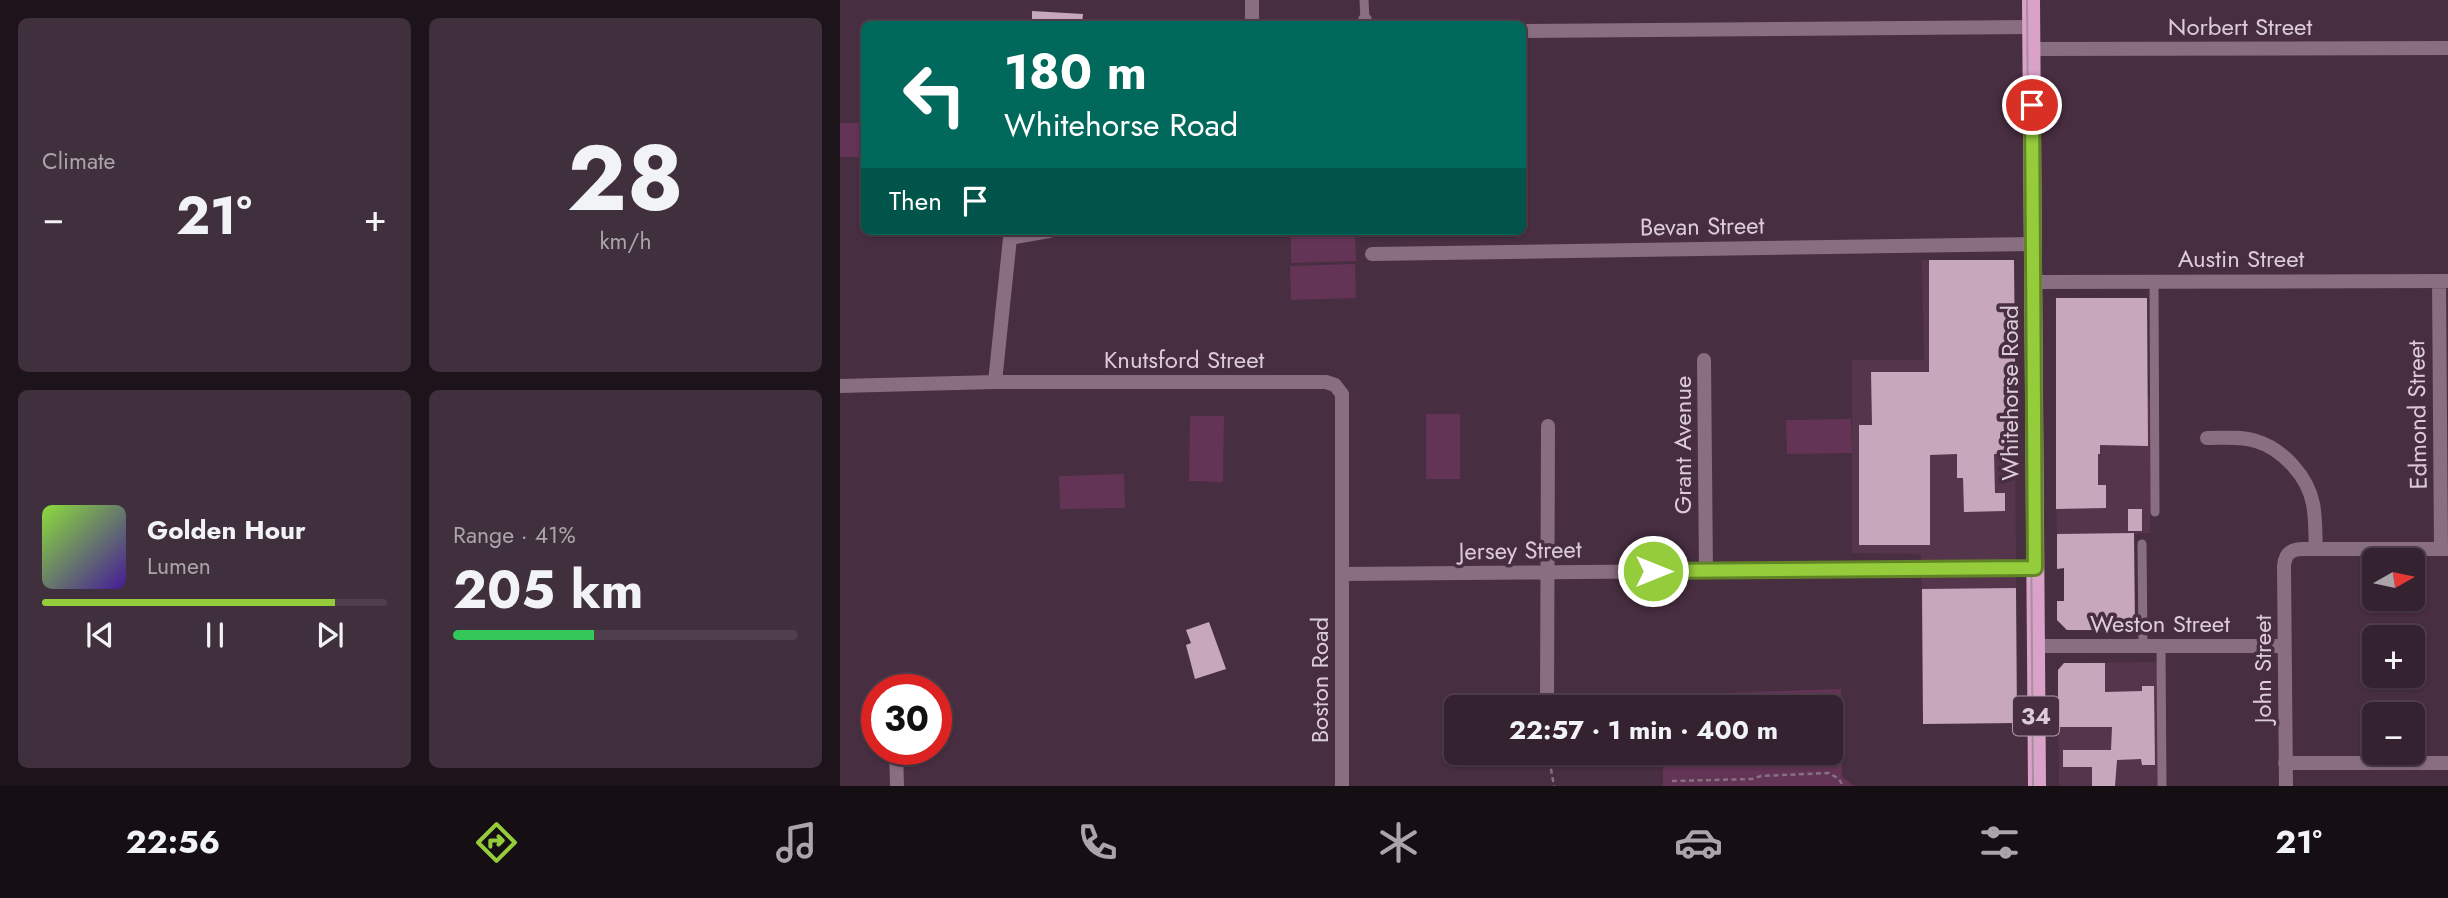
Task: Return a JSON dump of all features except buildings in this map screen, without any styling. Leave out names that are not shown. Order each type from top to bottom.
[{"type":"main road","name":"Whitehorse Road","points":[[2031,0],[2037,786]]},
{"type":"street","points":[[1252,0],[1252,21]]},
{"type":"street","points":[[1526,31],[2031,27]]},
{"type":"street","name":"Norbert Street","points":[[2032,49],[2448,48]]},
{"type":"street","points":[[995,383],[1005,235]]},
{"type":"street","name":"Bevan Street","points":[[1372,254],[2033,244]]},
{"type":"street","name":"Austin Street","points":[[2033,282],[2443,281]]},
{"type":"street","name":"Edmond Street","points":[[2443,281],[2445,549]]},
{"type":"street","name":"Grant Avenue","points":[[1704,360],[1706,571]]},
{"type":"street","name":"Knutsford Street","points":[[840,386],[1326,382],[1335,385],[1342,394],[1342,574]]},
{"type":"street","points":[[1547,695],[1549,426]]},
{"type":"street","points":[[2207,438],[2256,441],[2284,457],[2300,476],[2311,497],[2316,549],[2445,549]]},
{"type":"street","name":"John Street","points":[[2286,786],[2284,566],[2289,552],[2316,549]]},
{"type":"street","name":"Jersey Street","points":[[1342,574],[2035,568]]},
{"type":"street","name":"Boston Road","points":[[1342,574],[1342,786]]},
{"type":"street","name":"Weston Street","points":[[2036,646],[2284,646]]},
{"type":"street","points":[[2285,763],[2448,763]]},
{"type":"street","points":[[896,765],[897,786]]},
{"type":"lane","points":[[1364,0],[1365,21]]},
{"type":"lane","points":[[2154,281],[2155,512]]},
{"type":"lane","points":[[2142,544],[2143,646]]},
{"type":"lane","points":[[2161,646],[2162,786]]},
{"type":"path","points":[[1550,765],[1554,786]]},
{"type":"path","points":[[1672,782],[1829,773],[1839,779],[1843,786]]},
{"type":"shaded area","points":[[840,123],[861,123],[861,157],[840,157]]},
{"type":"shaded area","points":[[1291,235],[1355,235],[1356,261],[1291,263]]},
{"type":"shaded area","points":[[1922,260],[2014,260],[2017,723],[1923,724],[1921,554],[1852,553],[1852,360],[1924,360]]},
{"type":"shaded area","points":[[1355,264],[1356,298],[1291,300],[1290,266]]},
{"type":"shaded area","points":[[2056,396],[2151,398],[2150,533],[2134,534],[2135,630],[2067,630],[2057,620],[2057,601],[2064,601],[2064,569],[2057,569]]},
{"type":"shaded area","points":[[1426,414],[1460,414],[1460,479],[1426,479]]},
{"type":"shaded area","points":[[1190,416],[1224,416],[1223,482],[1189,481]]},
{"type":"shaded area","points":[[1851,419],[1852,453],[1787,454],[1786,420]]},
{"type":"shaded area","points":[[1124,474],[1125,508],[1060,509],[1059,476]]},
{"type":"shaded area","points":[[2157,662],[2157,786],[2059,786],[2058,670],[2064,663]]},
{"type":"shaded area","points":[[1841,689],[1841,695],[1663,695]]},
{"type":"shaded area","points":[[1663,765],[1842,765],[1842,776],[1854,786],[1663,786]]},
{"type":"tram line","points":[[2027,0],[2033,786]]},
{"type":"route","points":[[1653,571],[2035,568],[2032,105]]}]
